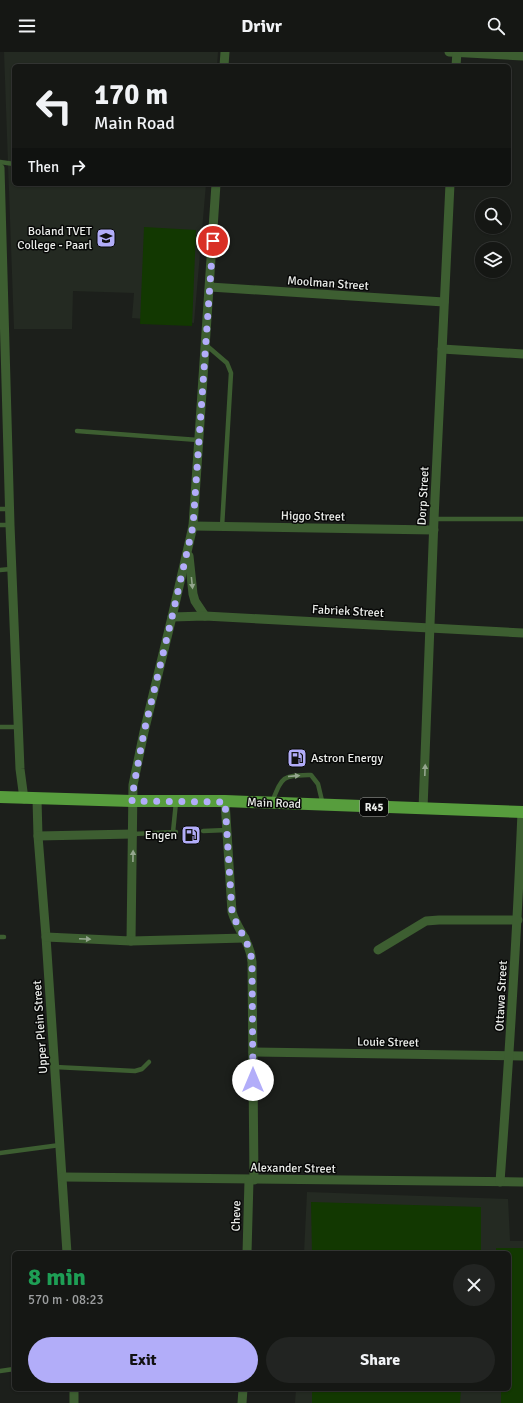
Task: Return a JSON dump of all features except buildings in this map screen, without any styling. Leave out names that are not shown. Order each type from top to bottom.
[{"type":"main road","name":"Main Road","points":[[0,798],[272,803],[523,812]]},
{"type":"street","points":[[224,64],[225,52]]},
{"type":"street","points":[[449,52],[523,56]]},
{"type":"street","points":[[456,64],[457,52]]},
{"type":"street","points":[[0,168],[5,509],[10,525],[20,770],[24,799]]},
{"type":"street","points":[[131,940],[133,834],[132,801],[134,785],[144,732],[193,526],[216,186]]},
{"type":"street","name":"Dorp Street","points":[[423,809],[434,519],[450,186]]},
{"type":"street","name":"Moolman Street","points":[[210,287],[444,302]]},
{"type":"street","points":[[442,348],[523,354]]},
{"type":"street","name":"Higgo Street","points":[[193,526],[434,530]]},
{"type":"street","points":[[188,547],[193,594],[195,601],[205,616]]},
{"type":"street","name":"Fabriek Street","points":[[172,617],[205,616],[523,633]]},
{"type":"street","name":"Upper Plein Street","points":[[37,799],[38,836],[63,1177],[67,1251]]},
{"type":"street","name":"Cheve","points":[[225,802],[232,912],[235,921],[249,946],[252,962],[253,1052],[251,1180],[247,1251]]},
{"type":"street","name":"Ottawa Street","points":[[500,1182],[510,1056],[523,812]]},
{"type":"street","points":[[38,836],[133,834]]},
{"type":"street","points":[[378,950],[426,921],[518,920]]},
{"type":"street","points":[[46,937],[131,940],[245,938]]},
{"type":"street","name":"Louie Street","points":[[253,1052],[523,1056]]},
{"type":"street","name":"Alexander Street","points":[[63,1177],[523,1182]]},
{"type":"street","points":[[74,1391],[74,1403]]},
{"type":"street","points":[[242,1403],[243,1391]]},
{"type":"lane","points":[[0,162],[12,164]]},
{"type":"lane","points":[[205,345],[227,363],[231,374],[222,527]]},
{"type":"lane","points":[[77,431],[198,440]]},
{"type":"lane","points":[[434,519],[523,519]]},
{"type":"lane","points":[[0,525],[10,525]]},
{"type":"lane","points":[[0,570],[11,569]]},
{"type":"lane","points":[[0,727],[18,727]]},
{"type":"lane","points":[[272,803],[283,778],[289,776],[311,775],[318,784],[323,805]]},
{"type":"lane","points":[[133,834],[174,832],[176,801]]},
{"type":"lane","points":[[203,831],[227,830]]},
{"type":"lane","points":[[55,1067],[135,1072],[142,1069],[149,1062]]},
{"type":"lane","points":[[0,1153],[60,1145]]},
{"type":"lane","points":[[0,1371],[12,1369]]},
{"type":"shaded area","name":"Boland TVET College - Paarl","points":[[4,52],[218,52],[217,64],[12,64],[12,186],[206,186],[194,323],[132,318],[134,293],[73,291],[72,329],[14,329]]},
{"type":"shaded area","points":[[307,1192],[508,1199],[510,1241],[523,1241],[523,1403],[295,1403],[296,1391],[511,1391],[511,1251],[304,1251]]},
{"type":"green space","points":[[144,227],[196,230],[192,326],[140,324]]},
{"type":"green space","points":[[311,1202],[481,1207],[481,1251],[312,1251]]},
{"type":"green space","points":[[496,1248],[523,1248],[523,1403],[501,1403],[501,1391],[511,1391],[511,1251],[496,1251]]},
{"type":"green space","points":[[312,1391],[461,1391],[460,1403],[312,1403]]},
{"type":"place","name":"Boland TVET College - Paarl","points":[[106,238]]},
{"type":"place","name":"Astron Energy","points":[[297,758]]},
{"type":"place","name":"Engen","points":[[191,835]]},
{"type":"route","points":[[213,241],[193,526],[144,732],[132,801],[225,802],[232,912],[235,921],[249,946],[252,962],[253,1080]]}]
